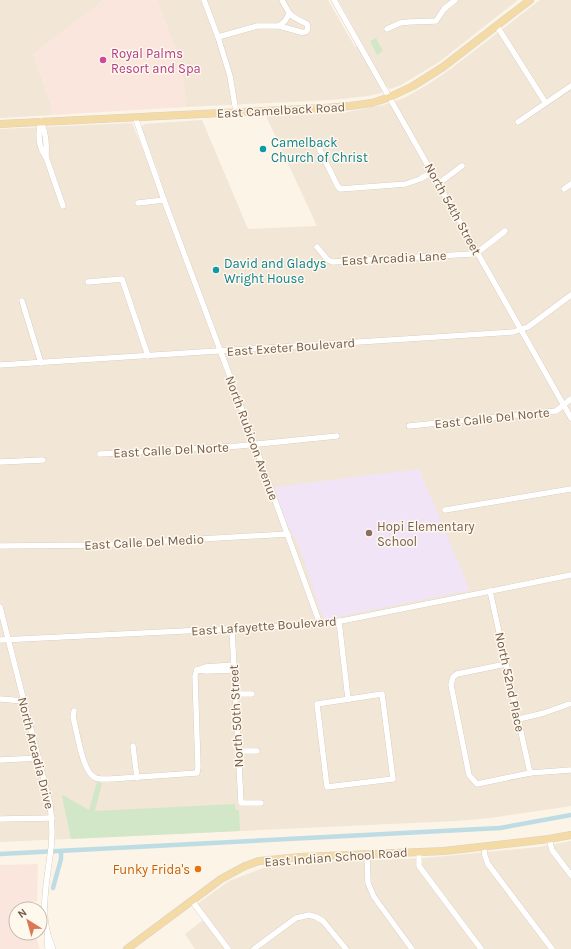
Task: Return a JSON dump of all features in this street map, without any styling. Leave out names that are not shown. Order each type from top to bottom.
[{"type":"main road","name":"East Camelback Road","points":[[0,124],[350,106],[372,103],[390,97],[437,72],[530,0]]},
{"type":"main road","name":"East Indian School Road","points":[[126,949],[227,876],[254,863],[276,859],[419,852],[484,847],[571,835]]},
{"type":"street","points":[[204,0],[218,37],[230,76],[236,112]]},
{"type":"street","points":[[218,37],[257,26],[279,26],[304,33],[307,31],[307,24],[298,21],[289,14],[282,0]]},
{"type":"street","name":"North 54th Street","points":[[334,0],[571,418]]},
{"type":"street","points":[[387,29],[409,22],[436,21],[444,9],[455,0]]},
{"type":"street","points":[[279,26],[285,21],[289,14]]},
{"type":"street","points":[[497,26],[545,102]]},
{"type":"street","points":[[518,122],[545,102],[551,100],[571,86]]},
{"type":"street","name":"North Rubicon Avenue","points":[[135,117],[164,200],[221,351],[320,624]]},
{"type":"street","points":[[41,121],[44,130],[43,143],[46,157],[62,206]]},
{"type":"street","points":[[318,146],[339,188],[406,184],[420,179],[432,172]]},
{"type":"street","points":[[439,183],[462,166]]},
{"type":"street","points":[[564,189],[571,184]]},
{"type":"street","points":[[138,203],[164,200]]},
{"type":"street","points":[[478,252],[505,231]]},
{"type":"street","name":"East Arcadia Lane","points":[[317,247],[327,259],[332,262],[478,252]]},
{"type":"street","points":[[88,282],[122,279],[148,356]]},
{"type":"street","name":"East Exeter Boulevard","points":[[0,365],[506,332],[521,330],[528,327],[571,295]]},
{"type":"street","points":[[22,301],[41,363]]},
{"type":"street","name":"East Calle Del Norte","points":[[409,426],[556,411],[571,399]]},
{"type":"street","name":"East Calle Del Norte","points":[[100,454],[254,445],[337,436]]},
{"type":"street","points":[[0,462],[43,460]]},
{"type":"street","points":[[445,510],[571,489]]},
{"type":"street","name":"East Calle Del Medio","points":[[0,546],[97,545],[288,534]]},
{"type":"street","name":"East Lafayette Boulevard","points":[[0,640],[320,624],[571,575]]},
{"type":"street","name":"North 52nd Place","points":[[490,591],[530,773]]},
{"type":"street","name":"North Arcadia Drive","points":[[0,606],[48,791],[52,818],[46,901]]},
{"type":"street","points":[[338,621],[348,699]]},
{"type":"street","name":"North 50th Street","points":[[232,629],[241,804],[261,803]]},
{"type":"street","points":[[506,664],[457,674],[453,677],[451,685],[469,774],[477,784],[530,773],[571,770]]},
{"type":"street","points":[[74,711],[73,717],[84,763],[93,777],[99,779],[137,778],[197,773],[195,676],[197,670],[205,667],[217,669],[234,668]]},
{"type":"street","points":[[235,694],[252,694]]},
{"type":"street","points":[[382,694],[393,779],[327,787],[317,704],[348,699],[382,694]]},
{"type":"street","points":[[0,699],[24,701]]},
{"type":"street","points":[[519,719],[544,713],[569,704]]},
{"type":"street","points":[[133,746],[137,778]]},
{"type":"street","points":[[238,751],[258,750]]},
{"type":"street","points":[[0,760],[39,758]]},
{"type":"street","points":[[0,819],[52,818]]},
{"type":"street","points":[[549,839],[552,850],[571,875]]},
{"type":"street","points":[[484,847],[488,864],[552,949]]},
{"type":"street","points":[[419,852],[419,866],[481,949]]},
{"type":"street","points":[[367,854],[368,883],[374,897],[412,949]]},
{"type":"street","points":[[192,901],[228,949]]},
{"type":"street","points":[[254,949],[296,918],[309,915],[323,921],[344,949]]},
{"type":"street","name":"North Arcadia Drive","points":[[48,935],[53,949]]},
{"type":"shaded area","points":[[0,0],[104,0],[33,54],[50,101],[52,115],[0,118]]},
{"type":"shaded area","points":[[104,0],[157,0],[182,67],[186,107],[52,115],[50,101],[33,54]]},
{"type":"shaded area","points":[[157,0],[328,0],[355,47],[358,46],[382,91],[381,93],[368,96],[331,100],[186,107],[182,67]]},
{"type":"shaded area","points":[[338,0],[518,0],[439,62],[401,85],[390,89],[385,85]]},
{"type":"shaded area","points":[[540,0],[571,0],[571,806],[490,818],[456,821],[0,842],[0,129],[132,123],[154,177],[160,177],[142,130],[142,126],[145,124],[202,120],[248,229],[317,226],[266,116],[342,113],[384,105],[404,98],[429,84],[452,68]]},
{"type":"shaded area","name":"Hopi Elementary School","points":[[419,469],[470,590],[327,619],[323,618],[298,544],[286,521],[274,487]]},
{"type":"shaded area","points":[[571,841],[571,949],[195,949],[185,934],[207,917],[197,904],[229,881],[266,867],[321,862],[425,858],[539,847]]},
{"type":"shaded area","points":[[38,864],[37,901],[8,901],[8,941],[37,941],[40,949],[0,949],[0,865]]},
{"type":"green space","points":[[376,38],[383,51],[377,55],[370,41]]},
{"type":"green space","points":[[97,782],[102,783],[95,811],[235,804],[236,810],[239,810],[240,831],[71,839],[62,796],[63,795],[89,810]]},
{"type":"waterway","points":[[0,854],[500,828],[571,815]]},
{"type":"waterway","points":[[53,888],[61,859],[61,852]]},
{"type":"place","name":"Royal Palms Resort and Spa","points":[[103,60]]},
{"type":"place","name":"Camelback Church of Christ","points":[[263,149]]},
{"type":"place","name":"David and Gladys Wright House","points":[[216,270]]},
{"type":"place","name":"Hopi Elementary School","points":[[369,533]]},
{"type":"place","name":"Funky Frida's","points":[[198,869]]}]
